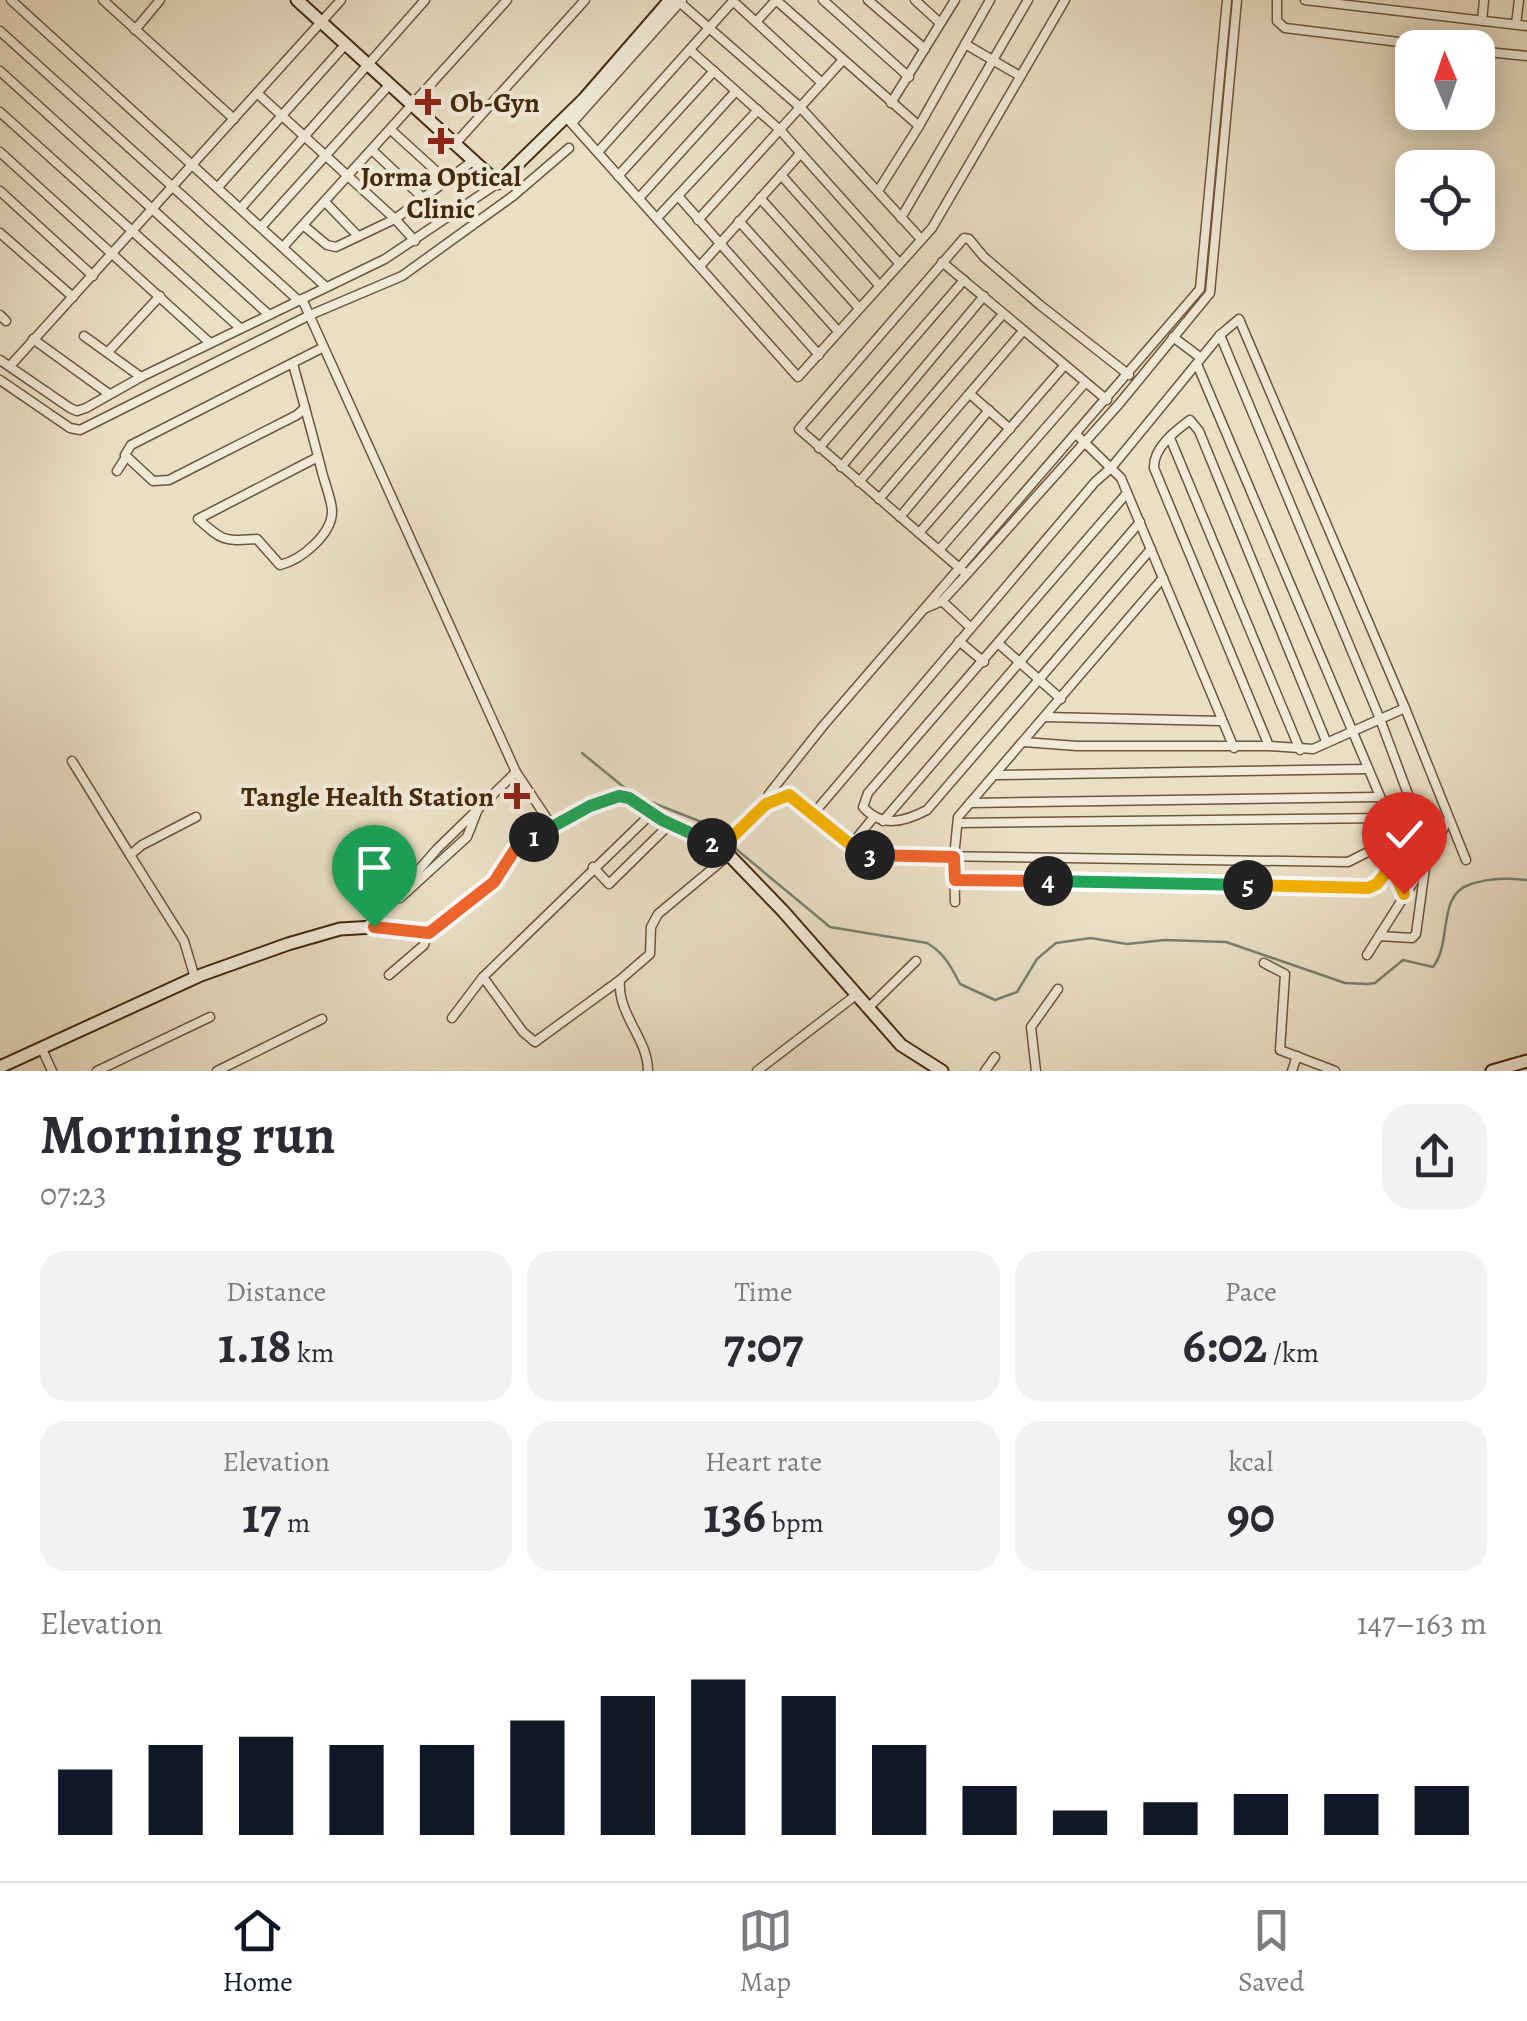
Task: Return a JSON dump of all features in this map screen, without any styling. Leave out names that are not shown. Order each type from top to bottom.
[{"type":"street","points":[[11,0],[326,287]]},
{"type":"street","points":[[103,0],[234,119]]},
{"type":"street","points":[[136,30],[160,0]]},
{"type":"street","points":[[300,0],[501,181]]},
{"type":"street","points":[[10,366],[341,0]]},
{"type":"street","points":[[241,208],[425,0]]},
{"type":"street","points":[[284,247],[507,0]]},
{"type":"street","points":[[458,141],[585,0]]},
{"type":"street","points":[[756,22],[776,0],[919,126]]},
{"type":"street","points":[[822,0],[909,77]]},
{"type":"street","points":[[868,0],[925,49]]},
{"type":"street","points":[[915,0],[940,22]]},
{"type":"street","points":[[891,103],[955,0]]},
{"type":"street","points":[[878,191],[990,0]]},
{"type":"street","points":[[902,218],[1028,0]]},
{"type":"street","points":[[569,120],[798,377],[941,214],[1065,0]]},
{"type":"street","points":[[1214,194],[1227,0]]},
{"type":"street","points":[[766,804],[783,776],[924,609],[1085,442],[1170,335],[1203,282],[1236,0]]},
{"type":"street","points":[[1277,0],[1277,21],[1285,28],[1395,41]]},
{"type":"street","points":[[1309,0],[1527,26]]},
{"type":"street","points":[[1482,21],[1484,0]]},
{"type":"street","points":[[1516,24],[1518,0]]},
{"type":"street","points":[[0,360],[77,411],[415,241],[501,181],[569,120],[677,1],[711,26],[800,107],[922,239]]},
{"type":"street","points":[[598,152],[733,1],[822,83]]},
{"type":"street","points":[[323,21],[345,45],[415,102]]},
{"type":"street","points":[[0,31],[300,300],[516,772],[552,826]]},
{"type":"street","points":[[965,44],[1020,76]]},
{"type":"street","points":[[218,188],[345,45]]},
{"type":"street","points":[[690,50],[780,130],[899,263]]},
{"type":"street","points":[[1495,53],[1527,56]]},
{"type":"street","points":[[698,220],[842,60]]},
{"type":"street","points":[[0,71],[268,314]]},
{"type":"street","points":[[618,176],[714,71]]},
{"type":"street","points":[[262,226],[390,84]]},
{"type":"street","points":[[639,198],[736,91]]},
{"type":"street","points":[[257,94],[415,241]]},
{"type":"street","points":[[657,218],[758,110]]},
{"type":"street","points":[[0,112],[240,328]]},
{"type":"street","points":[[391,130],[446,180]]},
{"type":"street","points":[[458,141],[474,160],[501,181]]},
{"type":"street","points":[[0,380],[70,428],[80,430],[310,315],[408,272],[513,196],[570,148]]},
{"type":"street","points":[[372,150],[422,197]]},
{"type":"street","points":[[0,152],[210,343]]},
{"type":"street","points":[[700,266],[800,154]]},
{"type":"street","points":[[303,225],[333,248],[395,219],[474,160]]},
{"type":"street","points":[[781,175],[879,285]]},
{"type":"street","points":[[0,191],[93,276]]},
{"type":"street","points":[[678,196],[819,354]]},
{"type":"street","points":[[760,198],[860,308]]},
{"type":"street","points":[[325,202],[358,236]]},
{"type":"street","points":[[739,221],[838,331]]},
{"type":"street","points":[[0,233],[73,297]]},
{"type":"street","points":[[963,572],[800,430],[958,242],[969,239],[984,257],[1128,376]]},
{"type":"street","points":[[942,262],[1107,400]]},
{"type":"street","points":[[819,448],[964,280]]},
{"type":"street","points":[[108,352],[160,296]]},
{"type":"street","points":[[840,467],[984,296]]},
{"type":"street","points":[[859,482],[1003,314]]},
{"type":"street","points":[[814,813],[1095,482],[1112,468],[1220,335],[1240,319],[1466,860]]},
{"type":"street","points":[[878,500],[1023,331]]},
{"type":"street","points":[[783,776],[789,795],[851,845],[871,855],[1348,862],[1368,852],[1386,818],[1354,729],[1199,361],[1170,335]]},
{"type":"street","points":[[924,609],[942,601],[1076,434],[1170,335]]},
{"type":"street","points":[[955,880],[1368,888],[1377,884],[1391,866],[1417,820],[1380,719],[1220,335]]},
{"type":"street","points":[[84,336],[141,377]]},
{"type":"street","points":[[33,339],[109,394]]},
{"type":"street","points":[[116,471],[132,445],[322,348]]},
{"type":"street","points":[[293,364],[318,457],[332,517],[320,538],[280,565],[257,539],[226,541],[198,520],[318,457]]},
{"type":"street","points":[[919,533],[1064,366]]},
{"type":"street","points":[[939,550],[1084,384]]},
{"type":"street","points":[[970,394],[1010,429]]},
{"type":"street","points":[[126,457],[153,480],[169,480],[305,408]]},
{"type":"street","points":[[900,517],[989,410]]},
{"type":"street","points":[[1269,746],[1154,468],[1159,448],[1186,422],[1194,422],[1326,741]]},
{"type":"street","points":[[1076,434],[1121,478],[1234,748]]},
{"type":"street","points":[[1170,438],[1300,750]]},
{"type":"street","points":[[1127,493],[865,797],[863,808],[878,819],[906,820],[927,810],[1151,549]]},
{"type":"street","points":[[851,845],[1140,522]]},
{"type":"street","points":[[956,902],[954,857],[958,817],[1164,578]]},
{"type":"street","points":[[942,601],[970,627]]},
{"type":"street","points":[[958,641],[984,662]]},
{"type":"street","points":[[998,644],[1061,699]]},
{"type":"street","points":[[1024,742],[1313,750],[1405,708]]},
{"type":"street","points":[[1045,718],[1221,721]]},
{"type":"street","points":[[72,761],[184,941],[195,978]]},
{"type":"street","points":[[995,775],[1368,769]]},
{"type":"street","points":[[374,927],[437,848],[516,772]]},
{"type":"street","points":[[483,977],[523,1032],[535,1042],[650,954],[651,927],[658,914],[766,804],[789,795]]},
{"type":"street","points":[[389,975],[424,945],[427,934],[494,882],[519,847],[590,806],[619,796],[629,798],[670,824],[726,846],[901,1045],[940,1070]]},
{"type":"street","points":[[970,802],[1379,797]]},
{"type":"street","points":[[383,911],[467,838],[479,807]]},
{"type":"street","points":[[452,1018],[483,977],[652,813]]},
{"type":"street","points":[[130,855],[196,817]]},
{"type":"street","points":[[958,823],[1386,818]]},
{"type":"street","points":[[1367,955],[1448,820]]},
{"type":"street","points":[[593,867],[609,884],[670,824]]},
{"type":"street","points":[[1379,936],[1412,938],[1416,934],[1426,862]]},
{"type":"street","points":[[1391,866],[1404,894]]},
{"type":"street","points":[[366,877],[383,911]]},
{"type":"street","points":[[1398,905],[1418,916]]},
{"type":"street","points":[[0,1066],[195,978],[288,944],[340,929],[374,927],[427,934]]},
{"type":"street","points":[[868,1008],[916,961]]},
{"type":"street","points":[[1264,963],[1286,974],[1280,1050],[1335,1071]]},
{"type":"street","points":[[620,980],[624,1012],[642,1046],[648,1071]]},
{"type":"street","points":[[1036,1071],[1031,1027],[1058,989]]},
{"type":"street","points":[[757,1071],[856,995]]},
{"type":"street","points":[[97,1071],[210,1017]]},
{"type":"street","points":[[217,1071],[322,1020]]},
{"type":"street","points":[[42,1049],[52,1071]]},
{"type":"street","points":[[1292,1071],[1297,1056]]},
{"type":"street","points":[[985,1071],[995,1057]]},
{"type":"street","points":[[1492,1071],[1527,1061]]},
{"type":"waterway","points":[[582,753],[631,793]]},
{"type":"waterway","points":[[638,797],[704,823],[724,839]]},
{"type":"waterway","points":[[730,844],[830,927],[927,943],[946,960],[960,984],[995,1000],[1017,992],[1037,959],[1056,943],[1091,938],[1127,944],[1165,940],[1226,942],[1345,983],[1375,983],[1403,960],[1433,967],[1449,908],[1460,890],[1492,880],[1527,880]]},
{"type":"place","name":"Ob-Gyn","points":[[428,102]]},
{"type":"place","name":"Jorma Optical Clinic","points":[[441,141]]},
{"type":"place","name":"Tangle Health Station","points":[[517,796]]},
{"type":"route","points":[[374,927],[429,933],[494,882],[519,847],[590,806],[619,796],[721,848],[766,804],[789,795],[862,852],[954,857],[955,880],[1368,888],[1386,876],[1391,866],[1404,894]]}]
